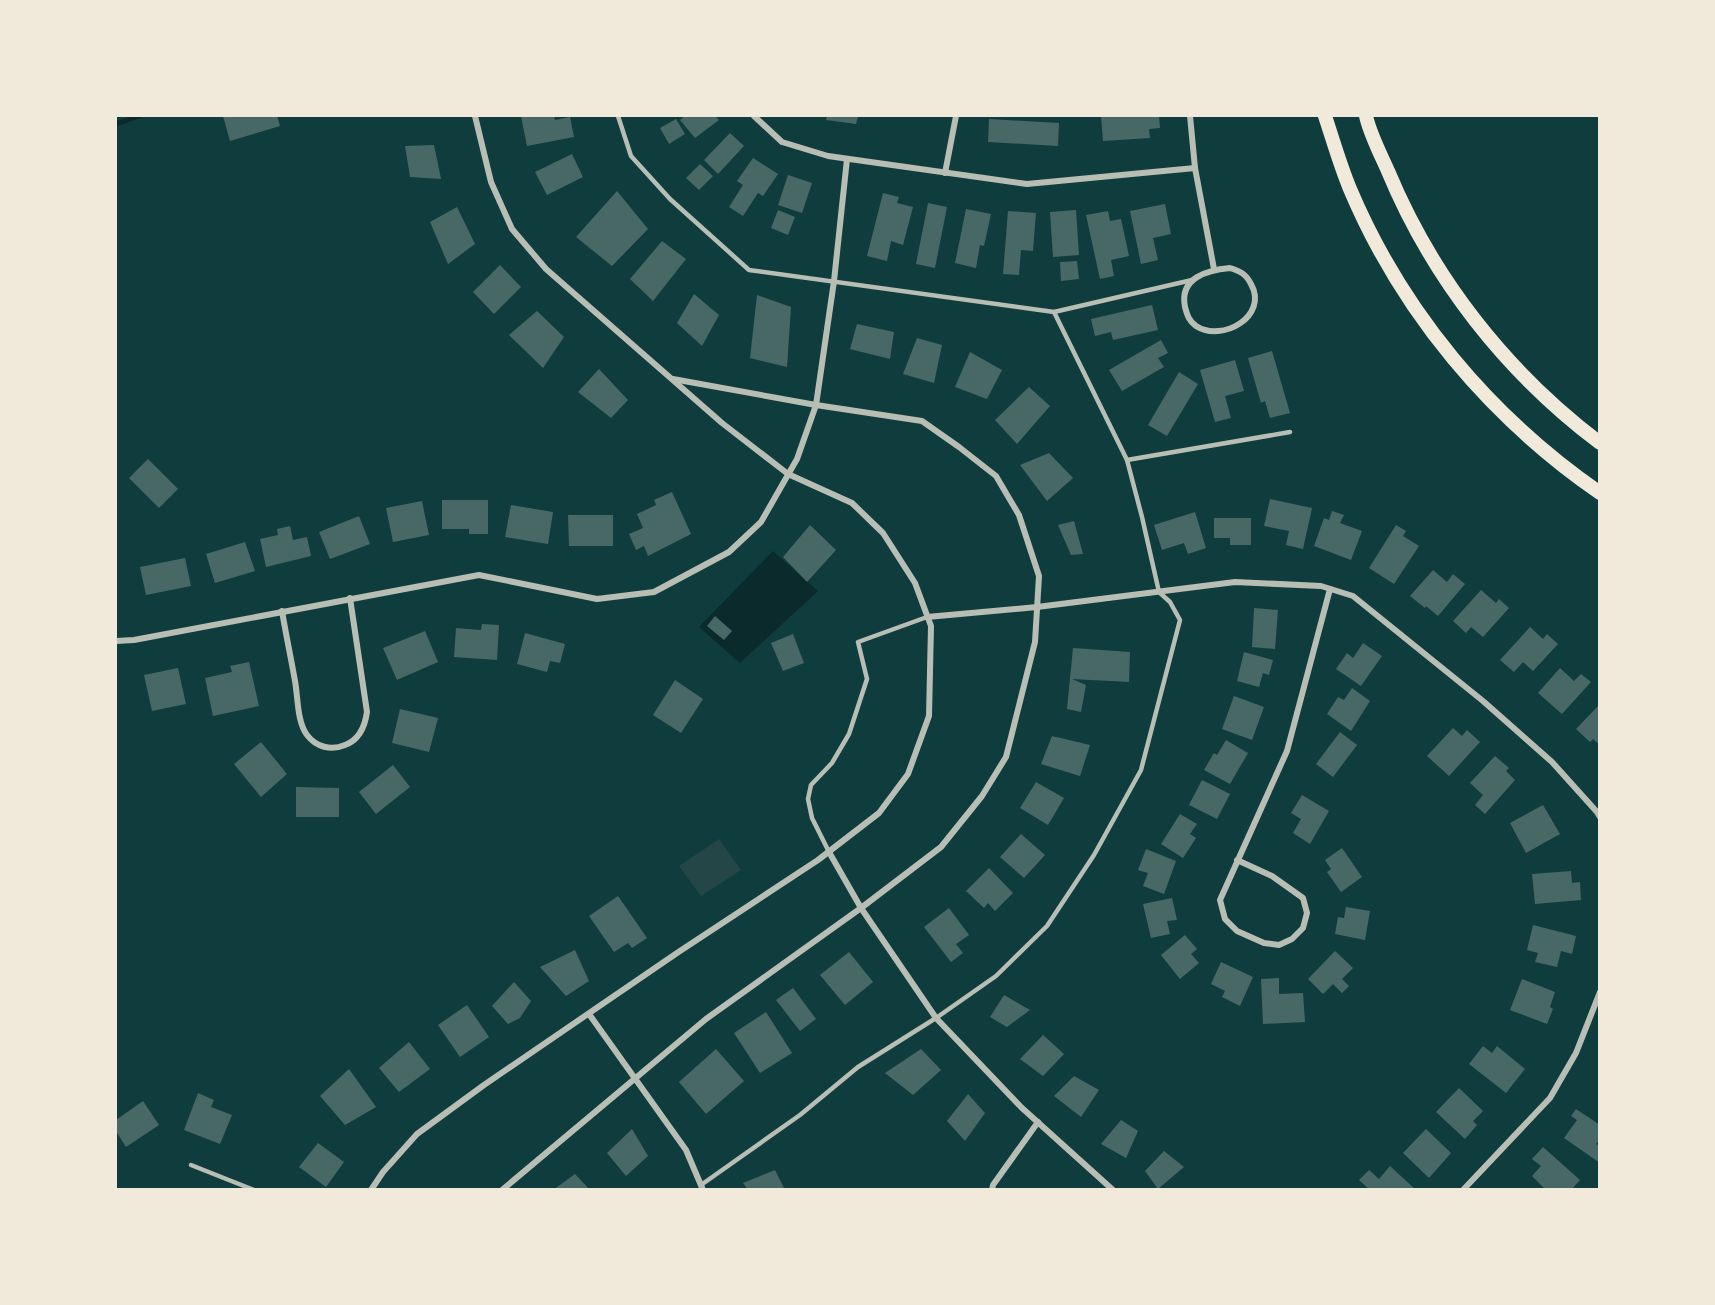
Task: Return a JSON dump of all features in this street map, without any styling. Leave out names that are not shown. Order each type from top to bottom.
[{"type":"main road","points":[[1325,116],[1364,220],[1399,283],[1433,333],[1464,372],[1511,421],[1547,454],[1599,493]]},
{"type":"main road","points":[[1366,116],[1404,210],[1447,282],[1491,340],[1527,379],[1555,406],[1599,442]]},
{"type":"street","points":[[371,1190],[383,1172],[417,1134],[589,1014],[829,852],[879,813],[908,774],[929,716],[931,626],[915,583],[883,533],[852,503],[788,474],[722,423],[546,269],[512,229],[491,182],[475,116]]},
{"type":"street","points":[[754,116],[782,142],[828,156],[1027,184],[1195,168]]},
{"type":"street","points":[[945,173],[956,116]]},
{"type":"street","points":[[1190,116],[1195,168],[1214,269]]},
{"type":"street","points":[[116,641],[134,640],[479,575],[597,599],[654,592],[729,552],[761,522],[797,459],[816,405],[834,281],[847,159]]},
{"type":"street","points":[[1230,268],[1241,271],[1254,289],[1256,304],[1252,313],[1232,328],[1213,332],[1202,330],[1191,323],[1184,303],[1185,291],[1192,279],[1214,269],[1230,268]]},
{"type":"street","points":[[502,1190],[706,1019],[861,908],[941,847],[982,796],[1006,757],[1035,642],[1039,576],[1019,515],[996,476],[959,447],[922,421],[670,379]]},
{"type":"street","points":[[927,617],[1037,607],[1235,582],[1322,586],[1353,596],[1483,701],[1552,762],[1599,817]]},
{"type":"street","points":[[1237,860],[1272,876],[1303,898],[1307,913],[1303,928],[1292,939],[1279,945],[1264,943],[1237,931],[1225,919],[1220,900],[1237,860],[1287,751],[1330,589]]},
{"type":"street","points":[[282,611],[299,711],[306,734],[317,745],[339,748],[349,743],[365,726],[367,712],[350,598]]},
{"type":"street","points":[[829,852],[861,908],[936,1018],[1038,1122],[1113,1190]]},
{"type":"street","points":[[1463,1190],[1550,1098],[1576,1053],[1599,992]]},
{"type":"street","points":[[589,1014],[686,1150],[702,1187]]},
{"type":"street","points":[[992,1190],[993,1185],[1038,1122]]},
{"type":"lane","points":[[618,116],[631,156],[670,199],[749,270],[1054,312],[1192,279]]},
{"type":"lane","points":[[702,1187],[800,1115],[858,1067],[936,1018],[996,976],[1047,926],[1094,855],[1141,770],[1180,620],[1170,602],[1159,592],[1127,460],[1054,312]]},
{"type":"lane","points":[[1127,460],[1290,432]]},
{"type":"lane","points":[[829,852],[812,818],[808,800],[811,785],[832,763],[849,734],[867,679],[858,642],[927,617]]},
{"type":"lane","points":[[191,1165],[254,1190]]},
{"type":"shaded area","points":[[773,551],[818,591],[740,663],[699,627]]},
{"type":"shaded area","points":[[719,839],[741,870],[701,896],[679,866]]},
{"type":"building","points":[[223,116],[277,116],[280,126],[230,141]]},
{"type":"building","points":[[521,116],[554,116],[555,120],[570,117],[574,137],[527,146]]},
{"type":"building","points":[[685,116],[715,116],[719,120],[695,138],[680,120]]},
{"type":"building","points":[[827,116],[858,116],[856,124],[826,120]]},
{"type":"building","points":[[1101,116],[1159,116],[1160,128],[1149,129],[1150,138],[1103,141]]},
{"type":"building","points":[[676,119],[685,134],[669,144],[660,128]]},
{"type":"building","points":[[989,119],[1059,123],[1058,146],[988,142]]},
{"type":"building","points":[[730,133],[744,146],[718,174],[704,160]]},
{"type":"building","points":[[434,145],[441,179],[410,177],[405,146]]},
{"type":"building","points":[[572,154],[583,177],[547,195],[535,172]]},
{"type":"building","points":[[753,158],[778,174],[763,196],[758,193],[743,216],[729,207],[743,185],[737,181]]},
{"type":"building","points":[[700,164],[713,176],[699,190],[686,178]]},
{"type":"building","points":[[788,175],[812,183],[802,213],[778,205]]},
{"type":"building","points":[[617,191],[648,229],[612,266],[576,237]]},
{"type":"building","points":[[883,193],[899,197],[897,203],[913,207],[903,245],[891,241],[887,261],[867,256]]},
{"type":"building","points":[[928,203],[947,207],[935,268],[916,264]]},
{"type":"building","points":[[1165,204],[1171,234],[1153,238],[1158,260],[1141,264],[1130,211]]},
{"type":"building","points":[[457,207],[475,244],[448,264],[430,222]]},
{"type":"building","points":[[966,209],[991,214],[984,246],[980,245],[976,268],[955,263]]},
{"type":"building","points":[[778,210],[795,217],[788,235],[771,228]]},
{"type":"building","points":[[1076,210],[1079,255],[1053,257],[1050,212]]},
{"type":"building","points":[[1008,211],[1036,213],[1033,251],[1021,250],[1019,275],[1003,274]]},
{"type":"building","points":[[1108,211],[1110,221],[1121,219],[1129,256],[1111,260],[1114,276],[1100,279],[1086,215]]},
{"type":"building","points":[[662,241],[686,259],[653,301],[630,279]]},
{"type":"building","points":[[1077,261],[1079,279],[1061,281],[1060,262]]},
{"type":"building","points":[[500,265],[521,287],[494,314],[473,292]]},
{"type":"building","points":[[694,294],[719,315],[702,346],[677,323]]},
{"type":"building","points":[[757,295],[791,307],[787,367],[750,358]]},
{"type":"building","points":[[1152,305],[1158,330],[1113,340],[1111,332],[1095,336],[1091,319]]},
{"type":"building","points":[[537,311],[564,337],[543,368],[509,335]]},
{"type":"building","points":[[857,324],[894,332],[890,359],[850,349]]},
{"type":"building","points":[[917,338],[942,345],[934,383],[903,374]]},
{"type":"building","points":[[1161,340],[1168,353],[1158,358],[1164,367],[1122,391],[1109,370]]},
{"type":"building","points":[[1272,351],[1290,413],[1270,418],[1265,401],[1261,403],[1248,358]]},
{"type":"building","points":[[970,352],[1002,370],[987,399],[955,387]]},
{"type":"building","points":[[1235,360],[1244,391],[1225,396],[1231,418],[1215,422],[1200,370]]},
{"type":"building","points":[[599,369],[628,400],[611,418],[578,392]]},
{"type":"building","points":[[1179,372],[1198,384],[1167,436],[1148,425]]},
{"type":"building","points":[[1029,387],[1050,406],[1017,444],[995,420]]},
{"type":"building","points":[[1049,453],[1073,478],[1047,501],[1020,465]]},
{"type":"building","points":[[148,459],[178,489],[159,508],[129,478]]},
{"type":"building","points":[[672,492],[691,534],[648,556],[644,546],[636,550],[629,534],[643,528],[637,514],[656,505],[654,500]]},
{"type":"building","points":[[1270,499],[1312,508],[1303,549],[1286,545],[1289,531],[1264,526]]},
{"type":"building","points":[[442,500],[488,500],[488,534],[469,534],[469,529],[442,529]]},
{"type":"building","points":[[422,501],[429,535],[393,542],[386,508]]},
{"type":"building","points":[[511,505],[553,512],[548,544],[505,537]]},
{"type":"building","points":[[1332,511],[1344,515],[1340,523],[1362,531],[1351,560],[1314,546],[1324,518],[1329,520]]},
{"type":"building","points":[[1195,512],[1206,548],[1188,554],[1184,543],[1162,550],[1154,525]]},
{"type":"building","points":[[568,515],[613,515],[613,546],[569,546]]},
{"type":"building","points":[[359,516],[370,544],[330,559],[319,532]]},
{"type":"building","points":[[1214,518],[1251,518],[1251,545],[1230,545],[1230,538],[1214,538]]},
{"type":"building","points":[[1074,521],[1083,554],[1071,555],[1058,525]]},
{"type":"building","points":[[810,525],[836,550],[807,582],[783,557]]},
{"type":"building","points":[[1396,525],[1406,531],[1403,536],[1419,546],[1394,584],[1369,568]]},
{"type":"building","points":[[290,526],[293,540],[307,537],[311,556],[266,567],[260,539],[278,535],[277,529]]},
{"type":"building","points":[[245,542],[255,571],[215,583],[206,554]]},
{"type":"building","points":[[185,558],[191,586],[146,595],[140,567]]},
{"type":"building","points":[[1433,570],[1447,582],[1453,574],[1465,584],[1438,616],[1410,596]]},
{"type":"building","points":[[1481,590],[1496,603],[1499,599],[1509,608],[1483,637],[1471,627],[1466,633],[1453,621]]},
{"type":"building","points":[[1254,608],[1278,610],[1275,649],[1252,647]]},
{"type":"building","points":[[715,616],[732,631],[724,640],[707,626]]},
{"type":"building","points":[[482,624],[499,625],[497,660],[454,657],[456,628],[481,630]]},
{"type":"building","points":[[1530,627],[1543,639],[1547,634],[1558,644],[1533,671],[1523,662],[1514,672],[1500,660]]},
{"type":"building","points":[[425,631],[438,662],[397,680],[383,648]]},
{"type":"building","points":[[525,633],[565,644],[560,663],[550,661],[547,672],[517,664]]},
{"type":"building","points":[[793,634],[804,663],[783,671],[771,643]]},
{"type":"building","points":[[1363,643],[1382,656],[1361,686],[1336,669],[1347,653],[1353,658]]},
{"type":"building","points":[[1073,648],[1130,652],[1129,682],[1072,679],[1086,685],[1081,712],[1067,709]]},
{"type":"building","points":[[1244,652],[1273,660],[1269,675],[1263,673],[1259,687],[1237,681]]},
{"type":"building","points":[[249,662],[259,706],[213,716],[205,678],[232,672],[230,666]]},
{"type":"building","points":[[178,668],[186,704],[152,711],[144,675]]},
{"type":"building","points":[[1560,668],[1574,681],[1581,674],[1591,682],[1562,714],[1538,693]]},
{"type":"building","points":[[675,680],[703,699],[681,733],[653,715]]},
{"type":"building","points":[[1352,688],[1370,701],[1351,731],[1327,714],[1338,697],[1344,700]]},
{"type":"building","points":[[1234,696],[1264,707],[1252,740],[1222,729]]},
{"type":"building","points":[[1600,704],[1600,745],[1593,739],[1590,742],[1576,729]]},
{"type":"building","points":[[400,709],[438,718],[429,752],[392,743]]},
{"type":"building","points":[[1453,728],[1462,736],[1467,730],[1480,742],[1449,776],[1427,756]]},
{"type":"building","points":[[1340,732],[1357,745],[1333,777],[1316,764]]},
{"type":"building","points":[[1052,736],[1090,745],[1080,776],[1041,764]]},
{"type":"building","points":[[1226,740],[1248,753],[1230,784],[1204,770],[1214,753],[1217,755]]},
{"type":"building","points":[[261,742],[287,774],[261,797],[234,764]]},
{"type":"building","points":[[1495,756],[1509,768],[1506,771],[1515,780],[1485,814],[1475,805],[1483,795],[1470,783]]},
{"type":"building","points":[[393,765],[410,787],[376,814],[359,792]]},
{"type":"building","points":[[1202,780],[1230,794],[1217,819],[1189,805]]},
{"type":"building","points":[[1036,782],[1064,798],[1048,825],[1020,808]]},
{"type":"building","points":[[296,787],[339,788],[339,817],[296,817]]},
{"type":"building","points":[[1302,795],[1329,811],[1310,844],[1293,833],[1301,819],[1291,813]]},
{"type":"building","points":[[1543,805],[1560,834],[1526,853],[1510,823]]},
{"type":"building","points":[[1180,814],[1197,824],[1190,834],[1196,838],[1183,858],[1161,844]]},
{"type":"building","points":[[1021,834],[1045,855],[1024,878],[1000,857]]},
{"type":"building","points":[[1342,848],[1362,877],[1341,892],[1327,872],[1331,869],[1325,860]]},
{"type":"building","points":[[1146,849],[1176,861],[1164,894],[1143,886],[1148,873],[1138,870]]},
{"type":"building","points":[[989,868],[1013,893],[995,911],[988,903],[984,908],[966,891]]},
{"type":"building","points":[[1571,871],[1572,883],[1580,882],[1581,900],[1535,904],[1532,874]]},
{"type":"building","points":[[618,896],[647,938],[632,948],[628,943],[614,952],[589,916]]},
{"type":"building","points":[[1172,898],[1177,920],[1167,921],[1170,934],[1151,938],[1143,904]]},
{"type":"building","points":[[1346,907],[1370,911],[1365,940],[1335,934],[1338,917],[1344,918]]},
{"type":"building","points":[[949,908],[969,935],[956,944],[963,953],[951,962],[924,927]]},
{"type":"building","points":[[1533,925],[1576,936],[1572,954],[1561,951],[1557,967],[1535,962],[1538,953],[1527,950]]},
{"type":"building","points":[[1185,935],[1197,949],[1191,954],[1199,963],[1180,979],[1161,955]]},
{"type":"building","points":[[575,950],[589,981],[566,996],[540,967]]},
{"type":"building","points":[[1335,951],[1353,968],[1342,979],[1349,986],[1342,993],[1333,984],[1323,994],[1308,979]]},
{"type":"building","points":[[849,952],[873,982],[845,1005],[820,975]]},
{"type":"building","points":[[1221,962],[1253,977],[1240,1006],[1222,997],[1225,991],[1211,984]]},
{"type":"building","points":[[1279,978],[1279,994],[1303,993],[1305,1022],[1263,1024],[1261,979]]},
{"type":"building","points":[[1522,979],[1555,992],[1550,1007],[1553,1009],[1547,1024],[1510,1010]]},
{"type":"building","points":[[514,982],[531,1001],[520,1018],[508,1024],[492,1006]]},
{"type":"building","points":[[793,988],[816,1019],[800,1031],[776,1000]]},
{"type":"building","points":[[1004,995],[1030,1010],[1007,1027],[990,1017]]},
{"type":"building","points":[[467,1005],[489,1037],[460,1057],[438,1025]]},
{"type":"building","points":[[766,1012],[792,1053],[760,1073],[734,1033]]},
{"type":"building","points":[[1043,1035],[1064,1054],[1043,1076],[1020,1059]]},
{"type":"building","points":[[409,1042],[430,1069],[399,1092],[379,1068]]},
{"type":"building","points":[[1483,1046],[1492,1053],[1497,1046],[1525,1069],[1506,1093],[1469,1064]]},
{"type":"building","points":[[716,1049],[744,1081],[706,1114],[679,1082]]},
{"type":"building","points":[[921,1049],[941,1070],[913,1095],[885,1073]]},
{"type":"building","points":[[349,1069],[376,1107],[345,1125],[320,1096]]},
{"type":"building","points":[[1074,1076],[1099,1090],[1081,1117],[1054,1096]]},
{"type":"building","points":[[1459,1088],[1483,1111],[1473,1121],[1477,1125],[1465,1139],[1436,1112]]},
{"type":"building","points":[[198,1093],[214,1100],[211,1107],[232,1115],[220,1144],[184,1130]]},
{"type":"building","points":[[968,1094],[985,1113],[965,1141],[947,1121]]},
{"type":"building","points":[[143,1101],[159,1125],[126,1147],[116,1131],[116,1120]]},
{"type":"building","points":[[1576,1109],[1600,1125],[1600,1139],[1596,1144],[1600,1146],[1600,1163],[1564,1138],[1577,1120],[1571,1116]]},
{"type":"building","points":[[1121,1120],[1138,1131],[1126,1158],[1101,1144]]},
{"type":"building","points":[[632,1129],[648,1156],[626,1176],[607,1153]]},
{"type":"building","points":[[1426,1129],[1451,1153],[1429,1178],[1403,1153]]},
{"type":"building","points":[[318,1143],[344,1162],[326,1187],[299,1167]]},
{"type":"building","points":[[1543,1147],[1580,1180],[1571,1190],[1546,1190],[1532,1176],[1541,1166],[1532,1159]]},
{"type":"building","points":[[1164,1151],[1184,1167],[1158,1189],[1145,1171]]},
{"type":"building","points":[[1390,1166],[1416,1190],[1370,1190],[1359,1180],[1369,1170],[1379,1179]]},
{"type":"building","points":[[775,1170],[785,1190],[748,1190],[743,1183]]},
{"type":"building","points":[[575,1174],[590,1190],[553,1190]]},
{"type":"waterway","points":[[116,124],[139,116]]}]
